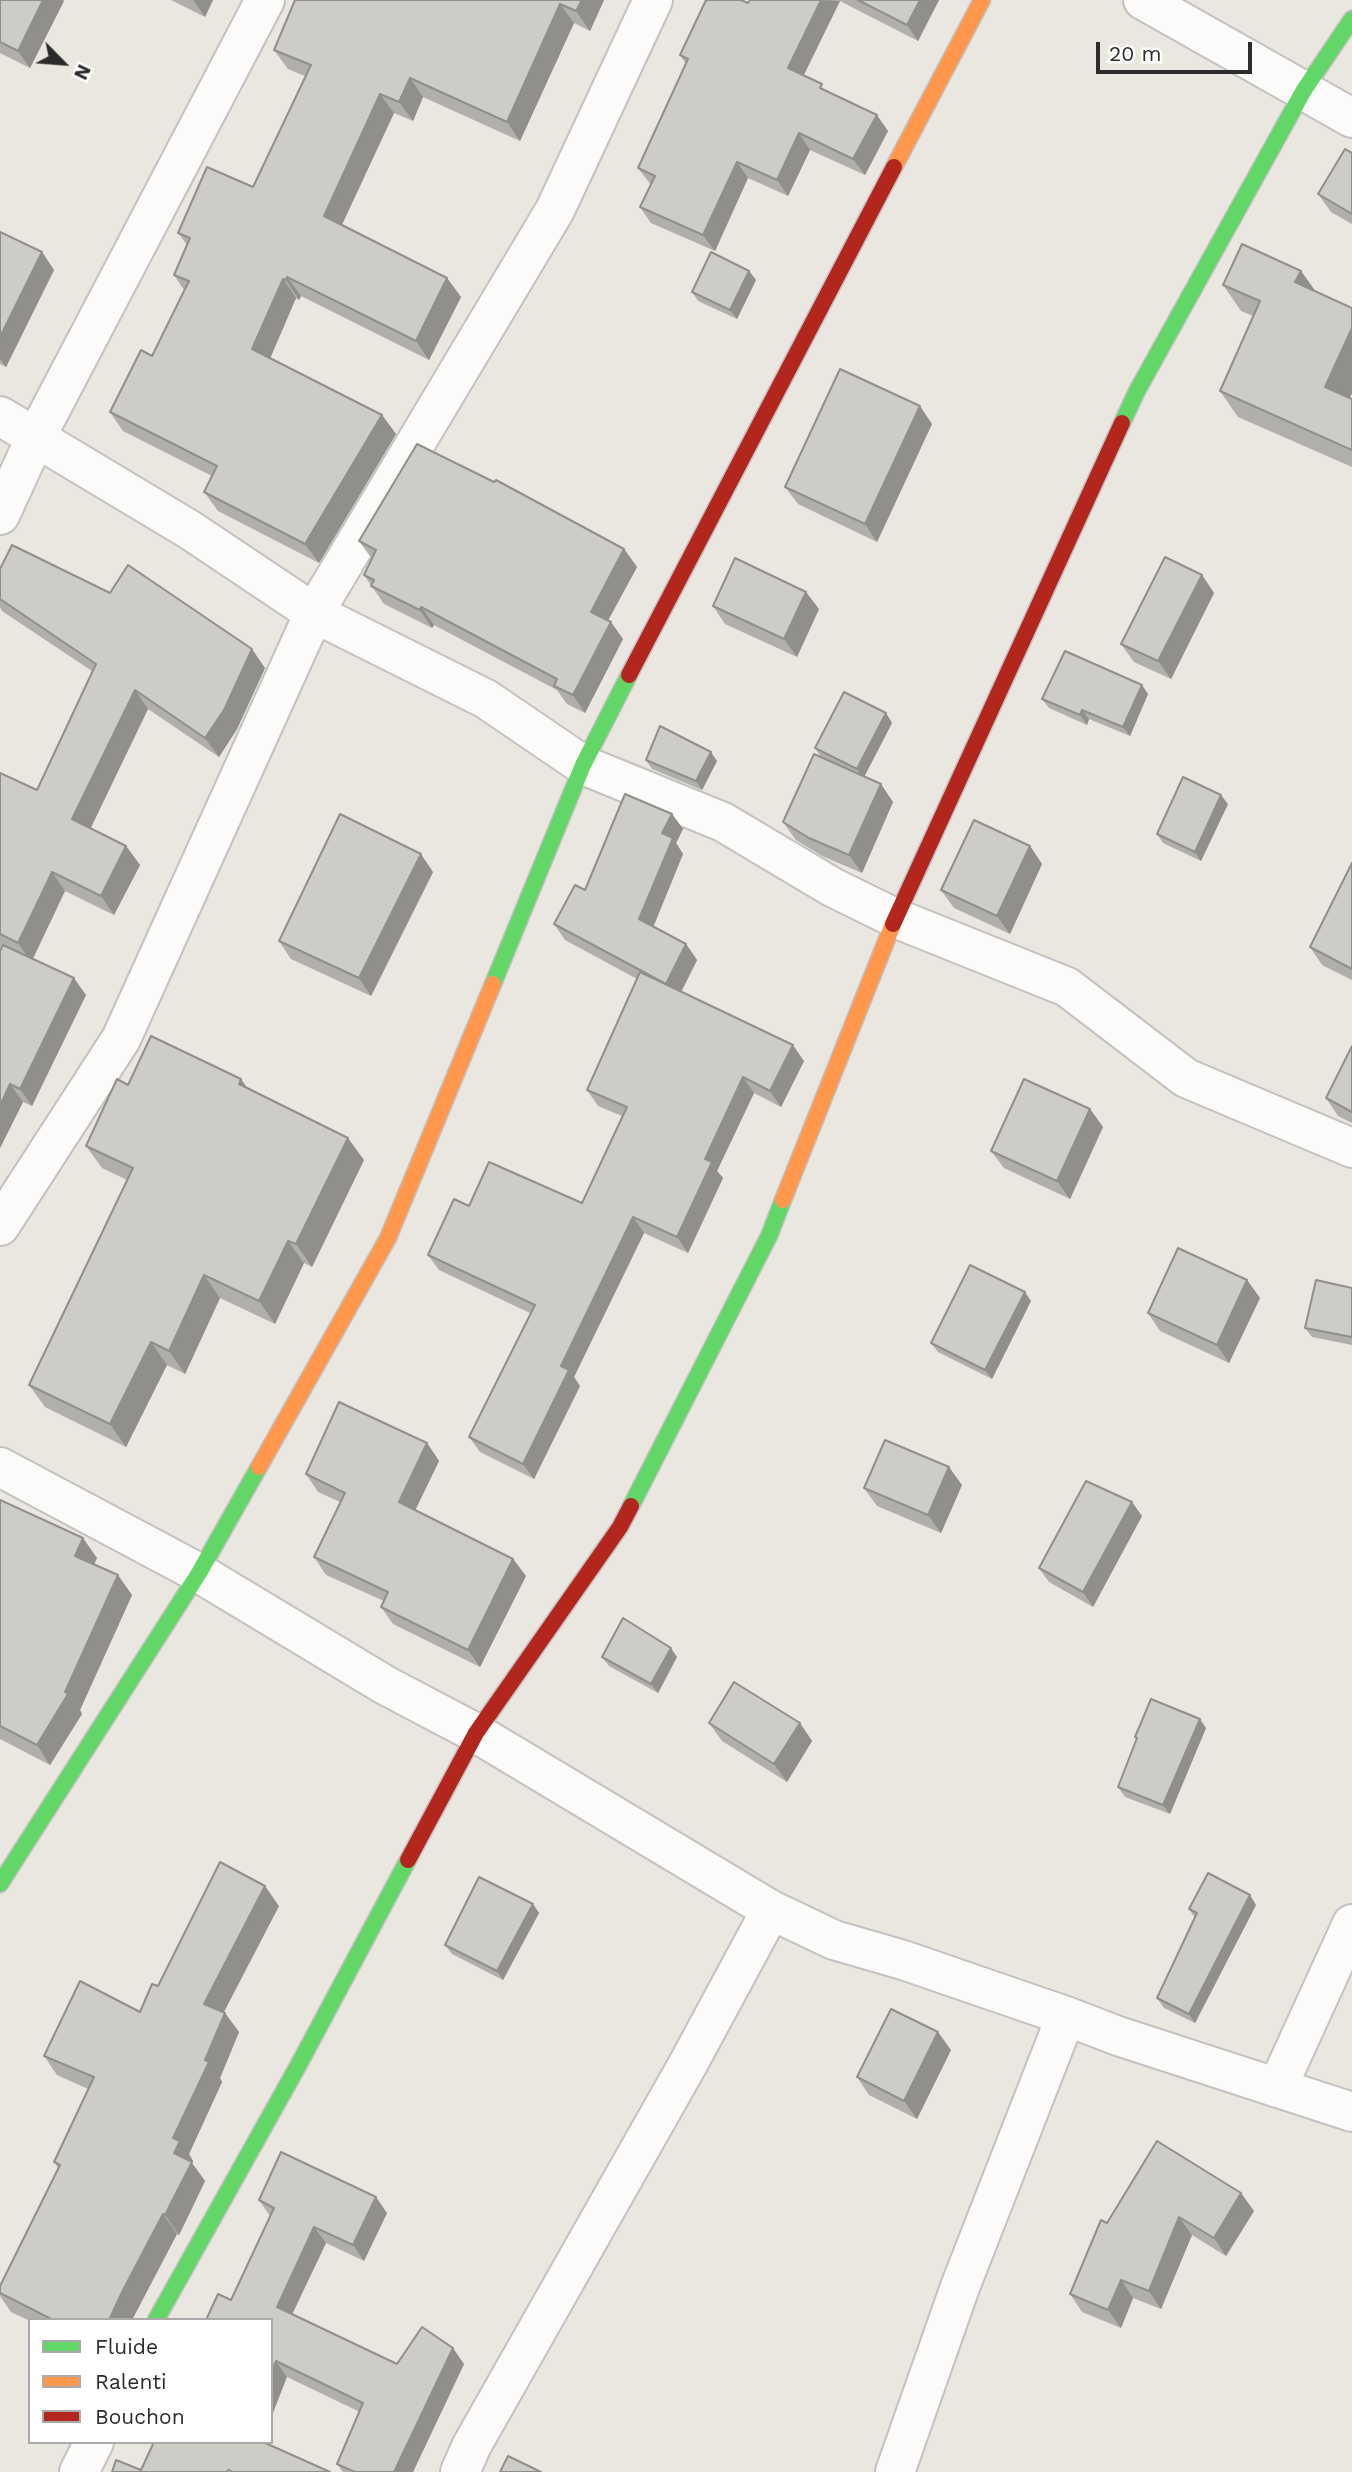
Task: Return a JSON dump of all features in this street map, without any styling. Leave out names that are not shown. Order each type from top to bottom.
[{"type":"street","points":[[0,515],[35,439],[265,0]]},
{"type":"street","points":[[0,1226],[121,1040],[314,613],[555,210],[653,0]]},
{"type":"street","points":[[0,1884],[199,1573],[388,1238],[583,765],[811,323],[982,0]]},
{"type":"street","points":[[1143,0],[1352,118]]},
{"type":"street","points":[[157,2318],[298,2066],[476,1733],[627,1515],[769,1236],[895,918],[1137,391],[1304,90],[1352,19]]},
{"type":"street","points":[[0,416],[190,530],[314,613],[486,699],[583,765],[723,822],[832,887],[895,918],[1067,987],[1186,1078],[1352,1148]]},
{"type":"street","points":[[0,1467],[199,1573],[385,1685],[476,1733],[771,1910],[834,1940],[903,1960],[1118,2036],[1352,2112]]},
{"type":"street","points":[[460,2472],[472,2445],[688,2064],[771,1910]]},
{"type":"street","points":[[1277,2088],[1352,1924]]},
{"type":"street","points":[[895,2472],[960,2287],[1066,2016]]},
{"type":"street","points":[[79,2472],[93,2444]]},
{"type":"building","points":[[0,0],[43,0],[18,51],[0,42]]},
{"type":"building","points":[[295,0],[582,0],[576,11],[560,4],[507,122],[410,78],[399,102],[380,94],[324,216],[447,278],[416,341],[287,277],[286,280],[283,279],[252,349],[382,415],[305,544],[204,492],[217,466],[110,412],[141,350],[152,356],[189,281],[174,275],[190,238],[178,233],[207,167],[253,187],[311,65],[274,50]]},
{"type":"building","points":[[706,0],[741,0],[748,3],[750,0],[821,0],[788,68],[822,84],[820,88],[877,115],[853,159],[799,133],[777,180],[737,162],[703,235],[640,207],[655,176],[638,168],[688,59],[680,55]]},
{"type":"building","points":[[858,0],[920,0],[907,25]]},
{"type":"building","points":[[1345,149],[1352,153],[1352,214],[1318,194]]},
{"type":"building","points":[[0,232],[42,252],[0,337]]},
{"type":"building","points":[[1242,244],[1301,271],[1295,282],[1352,308],[1352,328],[1325,387],[1352,399],[1352,450],[1220,391],[1260,301],[1223,285]]},
{"type":"building","points":[[711,252],[749,271],[730,310],[692,292]]},
{"type":"building","points":[[840,369],[920,406],[865,524],[785,487]]},
{"type":"building","points":[[417,444],[494,482],[496,480],[624,549],[591,612],[611,622],[573,695],[554,686],[557,679],[421,607],[420,610],[371,586],[374,580],[364,575],[376,550],[359,541]]},
{"type":"building","points":[[12,545],[110,593],[128,565],[252,649],[224,710],[205,738],[135,690],[72,819],[126,846],[101,896],[52,872],[18,943],[0,934],[0,773],[37,790],[96,664],[0,599],[0,569]]},
{"type":"building","points":[[1165,557],[1202,575],[1158,661],[1121,644]]},
{"type":"building","points":[[735,558],[806,592],[784,639],[713,606]]},
{"type":"building","points":[[1065,651],[1142,685],[1123,727],[1082,710],[1080,715],[1042,699]]},
{"type":"building","points":[[844,692],[886,713],[857,769],[815,748]]},
{"type":"building","points":[[660,726],[711,752],[696,781],[646,760]]},
{"type":"building","points":[[814,754],[881,784],[849,855],[809,838],[783,822]]},
{"type":"building","points":[[1183,777],[1221,795],[1195,852],[1157,834]]},
{"type":"building","points":[[625,794],[672,814],[662,833],[673,838],[639,919],[686,944],[666,984],[554,924],[575,885],[585,890]]},
{"type":"building","points":[[340,814],[421,854],[359,978],[279,941]]},
{"type":"building","points":[[974,820],[1030,846],[997,916],[941,890]]},
{"type":"building","points":[[1352,863],[1352,969],[1310,947]]},
{"type":"building","points":[[3,945],[74,978],[20,1089],[10,1084],[0,1106],[0,951]]},
{"type":"building","points":[[640,972],[793,1045],[770,1091],[743,1077],[705,1159],[712,1162],[677,1237],[633,1217],[561,1366],[569,1370],[523,1464],[469,1437],[535,1305],[428,1255],[454,1199],[469,1206],[489,1162],[582,1203],[627,1107],[587,1090]]},
{"type":"building","points":[[151,1036],[241,1079],[239,1084],[348,1138],[296,1244],[288,1241],[259,1301],[204,1275],[169,1351],[151,1342],[110,1424],[29,1385],[133,1168],[86,1146],[117,1079],[128,1085]]},
{"type":"building","points":[[1352,1046],[1352,1112],[1326,1098]]},
{"type":"building","points":[[1024,1079],[1090,1109],[1057,1181],[991,1151]]},
{"type":"building","points":[[1178,1248],[1247,1280],[1217,1345],[1148,1313]]},
{"type":"building","points":[[970,1265],[1025,1292],[985,1370],[931,1343]]},
{"type":"building","points":[[1316,1280],[1352,1288],[1352,1337],[1305,1328]]},
{"type":"building","points":[[339,1402],[427,1443],[399,1502],[513,1559],[468,1650],[381,1607],[388,1592],[314,1557],[345,1493],[306,1474]]},
{"type":"building","points":[[885,1440],[949,1467],[928,1515],[864,1488]]},
{"type":"building","points":[[1086,1481],[1132,1502],[1083,1592],[1039,1568]]},
{"type":"building","points":[[0,1500],[83,1538],[75,1556],[118,1575],[65,1692],[68,1694],[37,1745],[0,1726]]},
{"type":"building","points":[[623,1618],[671,1648],[651,1684],[602,1657]]},
{"type":"building","points":[[734,1682],[800,1723],[774,1764],[709,1723]]},
{"type":"building","points":[[1151,1699],[1200,1719],[1163,1805],[1118,1787]]},
{"type":"building","points":[[220,1862],[265,1886],[204,2004],[225,2013],[205,2060],[209,2062],[173,2138],[180,2141],[174,2153],[192,2162],[110,2318],[49,2318],[0,2293],[0,2286],[60,2165],[54,2162],[94,2077],[44,2056],[80,1981],[140,2012],[152,1984],[158,1986]]},
{"type":"building","points":[[1208,1873],[1250,1895],[1189,2014],[1157,1998],[1197,1913],[1189,1909]]},
{"type":"building","points":[[479,1877],[533,1904],[497,1971],[445,1945]]},
{"type":"building","points":[[891,2009],[938,2032],[904,2101],[857,2077]]},
{"type":"building","points":[[1157,2141],[1241,2193],[1214,2238],[1179,2217],[1149,2291],[1121,2280],[1108,2310],[1070,2294],[1101,2220],[1107,2223]]},
{"type":"building","points":[[281,2152],[376,2197],[353,2245],[314,2227],[277,2307],[397,2364],[422,2327],[453,2348],[394,2472],[355,2472],[337,2464],[363,2403],[276,2361],[273,2368],[273,2318],[207,2318],[218,2294],[231,2300],[274,2208],[259,2200]]},
{"type":"building","points":[[153,2444],[267,2444],[330,2472],[112,2472],[116,2460],[141,2470]]},
{"type":"building","points":[[508,2456],[541,2472],[500,2472]]},
{"type":"traffic: fast","points":[[1122,423],[1137,391],[1304,90],[1352,19]]},
{"type":"traffic: fast","points":[[493,984],[583,765],[629,675]]},
{"type":"traffic: fast","points":[[631,1506],[769,1236],[783,1200]]},
{"type":"traffic: fast","points":[[0,1884],[199,1573],[259,1467]]},
{"type":"traffic: fast","points":[[157,2318],[298,2066],[408,1860]]},
{"type":"traffic: slow","points":[[894,167],[982,0]]},
{"type":"traffic: slow","points":[[783,1200],[893,924]]},
{"type":"traffic: slow","points":[[259,1467],[388,1238],[493,984]]},
{"type":"traffic: jam","points":[[629,675],[894,167]]},
{"type":"traffic: jam","points":[[893,924],[1122,423]]},
{"type":"traffic: jam","points":[[408,1860],[476,1733],[620,1527],[631,1506]]}]
